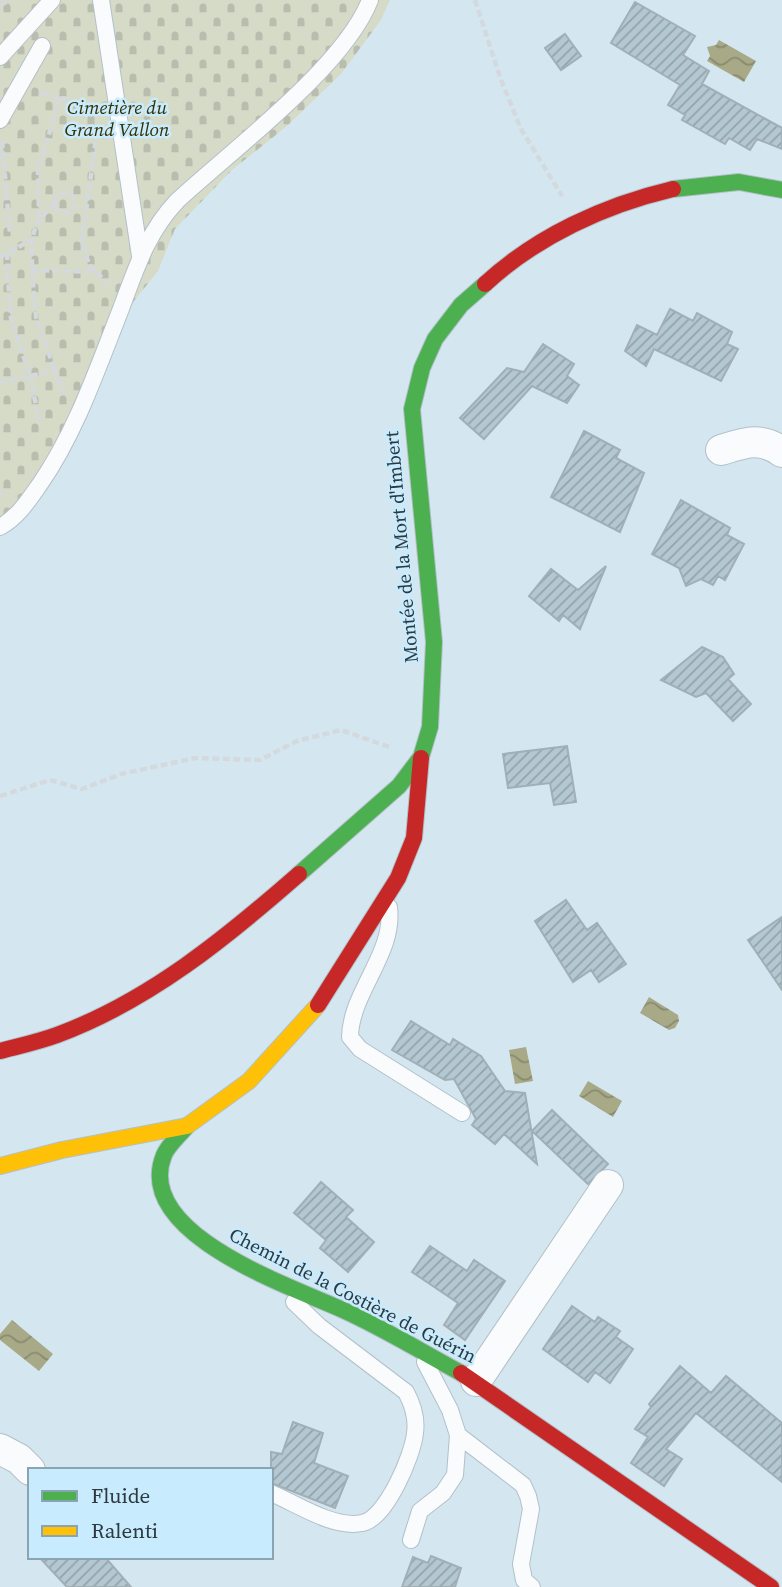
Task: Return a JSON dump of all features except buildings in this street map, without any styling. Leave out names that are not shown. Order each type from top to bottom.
[{"type":"street","name":"Montée de la Mort d'Imbert","points":[[0,1051],[60,1037],[87,1025],[173,974],[210,947],[383,801],[406,780],[421,758],[429,730],[433,695],[433,628],[412,432],[414,394],[435,340],[454,315],[508,267],[576,222],[629,201],[684,185],[740,180],[782,190]]},
{"type":"street","points":[[721,450],[756,441],[768,443],[782,452]]},
{"type":"street","points":[[0,1166],[62,1150],[187,1126],[249,1081],[297,1032],[323,999],[407,861],[414,838],[421,758]]},
{"type":"street","name":"Chemin de la Costière de Guérin","points":[[187,1126],[164,1154],[160,1164],[166,1196],[182,1223],[210,1247],[236,1263],[346,1311],[477,1381],[771,1587]]},
{"type":"street","points":[[477,1381],[608,1185]]},
{"type":"street","points":[[0,1449],[19,1459],[28,1468]]},
{"type":"lane","points":[[0,57],[52,0]]},
{"type":"lane","points":[[100,0],[140,256]]},
{"type":"lane","points":[[0,527],[23,508],[40,484],[74,421],[151,233],[170,208],[338,51],[365,13],[370,0]]},
{"type":"lane","points":[[0,120],[42,46]]},
{"type":"lane","points":[[387,896],[391,928],[353,1019],[351,1037],[360,1049],[462,1113]]},
{"type":"lane","points":[[273,1494],[336,1521],[365,1523],[376,1517],[390,1499],[415,1436],[412,1404],[406,1392],[319,1326],[293,1300],[286,1285]]},
{"type":"lane","points":[[411,1540],[420,1511],[443,1493],[455,1475],[458,1435],[450,1410],[418,1349]]},
{"type":"lane","points":[[458,1435],[523,1485],[531,1509],[521,1564],[524,1580],[532,1587]]},
{"type":"path","points":[[0,5],[11,0]]},
{"type":"path","points":[[475,0],[501,80],[521,129],[576,222]]},
{"type":"path","points":[[19,87],[100,108]]},
{"type":"path","points":[[60,98],[38,170],[39,218],[33,239],[32,270],[36,317],[74,421]]},
{"type":"path","points":[[0,120],[10,235]]},
{"type":"path","points":[[98,122],[82,241],[84,255],[123,300]]},
{"type":"path","points":[[39,218],[64,193],[70,194],[75,202],[73,209],[65,213],[55,204]]},
{"type":"path","points":[[75,202],[87,204]]},
{"type":"path","points":[[0,257],[33,239]]},
{"type":"path","points":[[7,253],[10,315],[30,376],[39,420]]},
{"type":"path","points":[[32,270],[97,272]]},
{"type":"path","points":[[0,382],[55,371]]},
{"type":"path","points":[[0,796],[50,780],[82,789],[121,774],[195,758],[260,760],[297,741],[341,730],[421,758]]},
{"type":"green space","name":"Cimetière du Grand Vallon","points":[[0,0],[390,0],[381,20],[341,74],[287,126],[232,170],[175,229],[158,271],[130,306],[94,395],[0,532]]},
{"type":"water","points":[[719,40],[756,61],[744,82],[707,61],[710,56],[707,47],[716,45]]},
{"type":"water","points":[[649,997],[678,1015],[679,1021],[675,1028],[669,1030],[640,1013]]},
{"type":"water","points":[[526,1047],[533,1081],[515,1084],[509,1050]]},
{"type":"water","points":[[588,1081],[622,1101],[613,1117],[579,1096]]},
{"type":"water","points":[[12,1320],[53,1354],[39,1371],[0,1340],[0,1334]]},
{"type":"traffic: fast","points":[[673,189],[739,182],[782,190]]},
{"type":"traffic: fast","points":[[299,874],[399,786],[421,757],[430,727],[434,642],[412,409],[422,368],[435,339],[461,305],[485,284]]},
{"type":"traffic: fast","points":[[187,1126],[164,1155],[160,1183],[171,1209],[193,1233],[256,1272],[358,1317],[461,1373]]},
{"type":"traffic: slow","points":[[0,1166],[62,1150],[187,1126],[249,1081],[318,1005]]},
{"type":"traffic: jam","points":[[485,284],[527,251],[573,224],[622,204],[673,189]]},
{"type":"traffic: jam","points":[[318,1005],[398,878],[414,838],[421,758]]},
{"type":"traffic: jam","points":[[0,1051],[50,1037],[91,1021],[155,986],[215,944],[299,874]]},
{"type":"traffic: jam","points":[[461,1373],[771,1587]]}]
